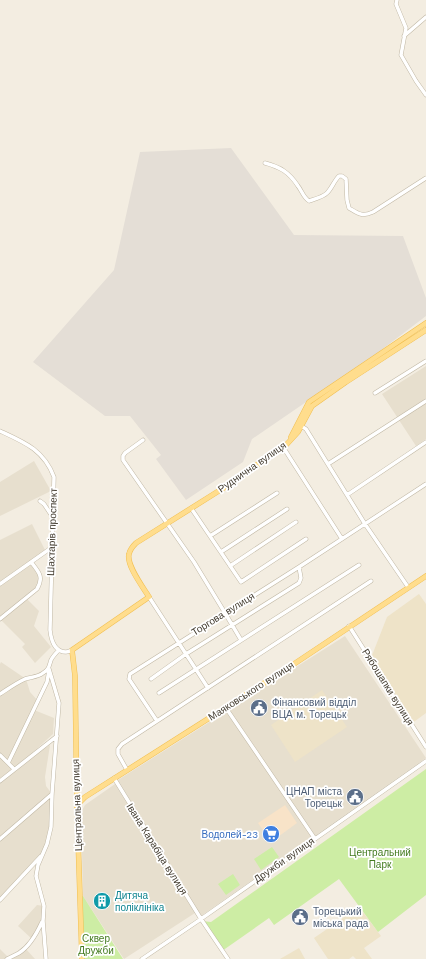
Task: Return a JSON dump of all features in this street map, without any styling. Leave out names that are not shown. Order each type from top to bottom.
[{"type":"main road","points":[[285,446],[309,402],[426,323]]},
{"type":"main road","name":"Руднична вулиця","points":[[149,597],[132,569],[129,561],[131,548],[136,543],[225,487],[285,446],[298,432],[312,406],[426,330]]},
{"type":"main road","name":"Маяковського вулиця","points":[[77,807],[85,797],[288,668],[426,576]]},
{"type":"main road","points":[[72,650],[149,597]]},
{"type":"main road","name":"Центральна вулиця","points":[[72,650],[75,676],[76,792],[82,959]]},
{"type":"street","points":[[397,0],[396,4],[406,28],[401,55],[426,95]]},
{"type":"street","points":[[404,36],[426,17]]},
{"type":"street","points":[[265,163],[276,166],[289,175],[309,201],[320,198],[327,192],[339,176],[342,176],[346,179],[349,208],[366,216],[426,178]]},
{"type":"street","points":[[375,393],[426,360]]},
{"type":"street","points":[[328,464],[426,401]]},
{"type":"street","points":[[301,426],[306,429],[365,524],[408,587]]},
{"type":"street","name":"Шахтарів проспект","points":[[0,431],[28,444],[42,456],[54,477],[50,630],[54,646],[59,650]]},
{"type":"street","points":[[143,440],[125,453],[123,460],[194,562],[241,640]]},
{"type":"street","points":[[347,495],[426,442]]},
{"type":"street","points":[[285,446],[342,539]]},
{"type":"street","name":"Торгова вулиця","points":[[157,721],[129,679],[130,674],[317,556],[426,484]]},
{"type":"street","points":[[210,536],[277,493]]},
{"type":"street","points":[[40,501],[44,504],[53,517]]},
{"type":"street","points":[[192,508],[241,582],[306,539]]},
{"type":"street","points":[[221,552],[287,509]]},
{"type":"street","points":[[230,566],[296,522]]},
{"type":"street","points":[[0,584],[51,548]]},
{"type":"street","points":[[0,619],[37,589],[40,583],[40,575],[31,562]]},
{"type":"street","points":[[159,693],[359,565]]},
{"type":"street","points":[[151,679],[186,654],[299,583],[301,578],[299,567]]},
{"type":"street","points":[[127,770],[118,754],[118,749],[122,744],[371,581]]},
{"type":"street","name":"Руднична вулиця","points":[[149,597],[208,688]]},
{"type":"street","name":"Рябошапки вулиця","points":[[349,626],[426,748]]},
{"type":"street","points":[[8,763],[47,682],[51,660],[54,654],[59,650],[66,652],[72,650]]},
{"type":"street","points":[[0,694],[26,679],[43,674],[49,668]]},
{"type":"street","points":[[46,959],[43,921],[44,906],[36,876],[38,865],[47,844],[51,827],[57,736],[59,703],[49,668]]},
{"type":"street","points":[[226,708],[314,839]]},
{"type":"street","points":[[0,781],[57,736]]},
{"type":"street","points":[[0,755],[14,769]]},
{"type":"street","name":"Дружби вулиця","points":[[142,959],[426,761]]},
{"type":"street","name":"Івана Карабіца вулиця","points":[[114,778],[201,919],[228,959]]},
{"type":"street","points":[[76,792],[85,797]]},
{"type":"street","points":[[0,840],[52,794]]},
{"type":"street","points":[[0,900],[43,854]]},
{"type":"street","points":[[7,959],[20,952],[29,943],[36,935],[43,921]]},
{"type":"shaded area","points":[[231,148],[294,235],[403,236],[426,298],[426,316],[376,354],[252,439],[243,462],[186,500],[156,459],[161,455],[130,416],[105,416],[33,362],[114,270],[140,152]]},
{"type":"shaded area","points":[[426,366],[426,439],[416,446],[382,394]]},
{"type":"shaded area","points":[[34,461],[51,491],[0,516],[0,482]]},
{"type":"shaded area","points":[[32,524],[46,552],[31,562],[41,575],[40,583],[26,598],[39,611],[34,626],[51,647],[35,663],[22,647],[25,644],[0,619],[0,540]]},
{"type":"shaded area","points":[[419,594],[426,604],[426,713],[411,724],[371,658],[387,617]]},
{"type":"shaded area","points":[[345,636],[426,758],[201,916],[118,780]]},
{"type":"shaded area","points":[[1,662],[26,679],[30,692],[38,701],[34,710],[54,718],[53,734],[18,766],[50,745],[45,777],[46,786],[52,794],[51,827],[43,854],[0,900],[0,664]]},
{"type":"shaded area","points":[[322,690],[347,727],[295,762],[271,725]]},
{"type":"shaded area","points":[[115,784],[195,913],[124,959],[83,896],[81,812],[85,805]]},
{"type":"shaded area","points":[[285,805],[297,823],[271,842],[258,823]]},
{"type":"shaded area","points":[[37,905],[44,906],[43,921],[32,939],[18,926]]},
{"type":"shaded area","points":[[359,907],[381,936],[364,948],[372,959],[356,959],[353,956],[349,959],[328,959],[314,938]]},
{"type":"shaded area","points":[[25,948],[35,959],[0,959],[0,949],[9,958]]},
{"type":"shaded area","points":[[299,948],[305,959],[280,959]]},
{"type":"green space","name":"Центральний Парк","points":[[426,769],[426,895],[378,932],[339,879],[274,925],[269,918],[222,951],[202,921],[211,922]]},
{"type":"green space","points":[[272,847],[279,857],[261,870],[254,859]]},
{"type":"green space","points":[[233,874],[240,885],[226,895],[218,884]]},
{"type":"green space","name":"Сквер Дружби","points":[[83,896],[123,959],[82,959],[80,897]]},
{"type":"place","name":"Фінансовий відділ ВЦА м. Торецьк","points":[[259,708]]},
{"type":"place","name":"ЦНАП міста Торецьк","points":[[355,797]]},
{"type":"place","name":"Водолей-23","points":[[271,834]]},
{"type":"place","name":"Дитяча поліклініка","points":[[102,901]]},
{"type":"place","name":"Торецький міська рада","points":[[300,917]]}]
